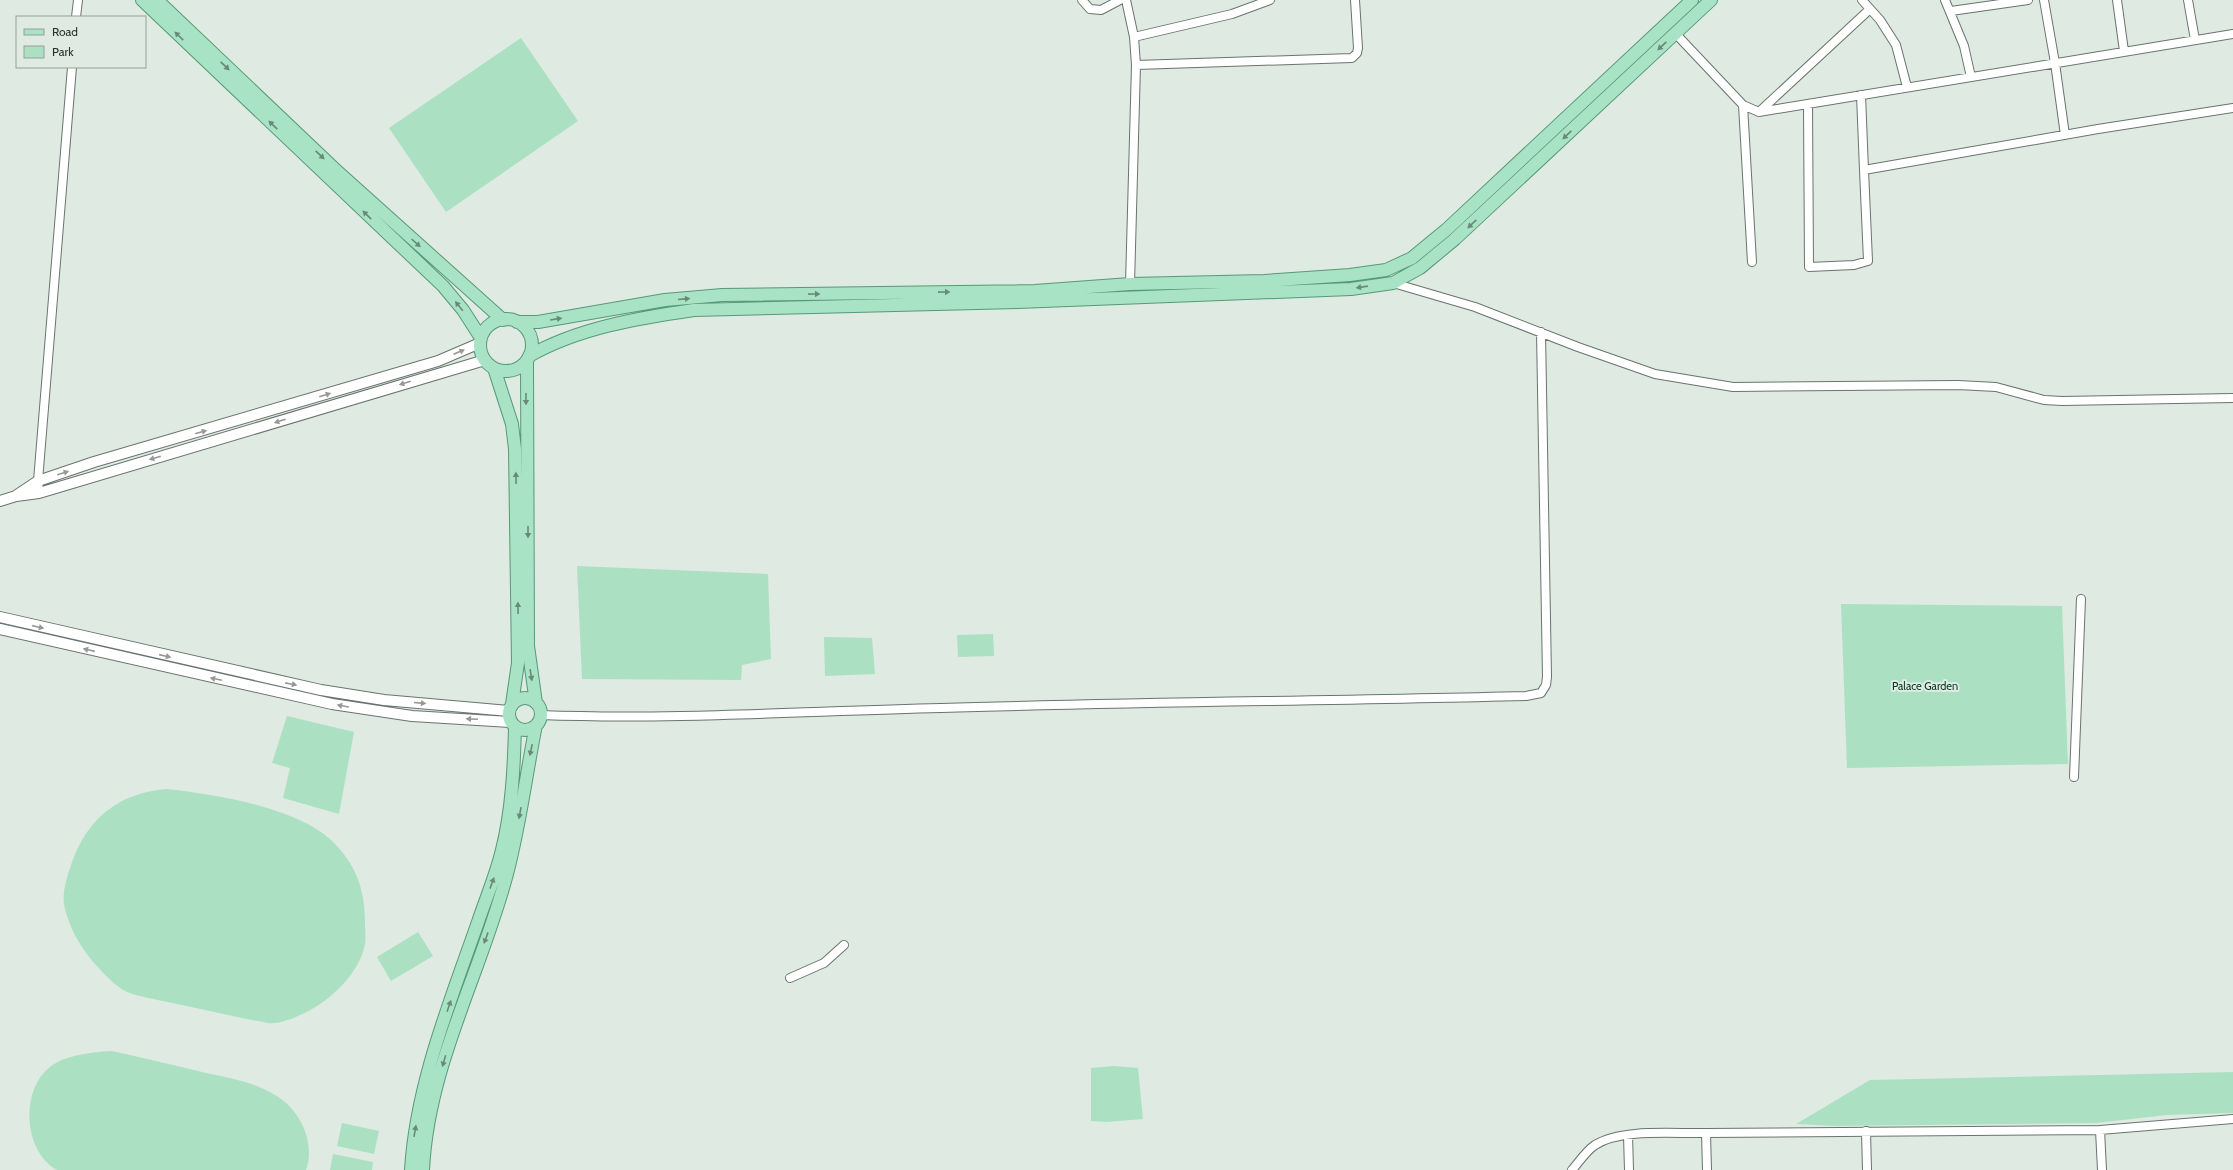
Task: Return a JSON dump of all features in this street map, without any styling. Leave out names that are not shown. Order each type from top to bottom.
[{"type":"main road","points":[[142,0],[443,286],[463,310],[481,341],[481,352],[489,364],[512,424],[515,449],[518,663],[512,716],[514,767],[502,849],[494,879],[446,1014],[430,1068],[415,1129],[411,1170]]},
{"type":"main road","points":[[157,0],[338,172],[504,320]]},
{"type":"main road","points":[[481,341],[492,324],[504,320],[517,322],[538,322],[665,300],[722,295],[1035,291],[1130,284],[1264,281],[1350,275],[1386,270],[1412,258],[1451,225],[1692,0]]},
{"type":"main road","points":[[489,364],[510,371],[528,358],[564,339],[650,316],[694,310],[1018,302],[1351,288],[1393,283],[1420,268],[1455,239],[1711,0]]},
{"type":"main road","points":[[423,1170],[426,1136],[439,1079],[468,985],[507,874],[538,720],[528,646],[528,358],[531,348],[528,334],[517,322]]},
{"type":"main road","points":[[512,716],[519,699],[528,698],[536,703]]},
{"type":"main road","points":[[512,716],[522,730],[529,729],[538,720]]},
{"type":"street","points":[[76,16],[78,0]]},
{"type":"street","points":[[1082,0],[1090,9],[1101,10],[1120,0]]},
{"type":"street","points":[[1126,0],[1134,37],[1136,66],[1130,284]]},
{"type":"street","points":[[1134,37],[1232,14],[1270,0]]},
{"type":"street","points":[[1136,66],[1352,58],[1357,53],[1358,48],[1355,0]]},
{"type":"street","points":[[1862,0],[1880,20],[1896,45],[1907,87]]},
{"type":"street","points":[[1945,0],[1951,11],[1964,46],[1971,77]]},
{"type":"street","points":[[1951,11],[1985,3],[2028,0]]},
{"type":"street","points":[[2044,0],[2056,64],[2065,135]]},
{"type":"street","points":[[2117,0],[2124,51]]},
{"type":"street","points":[[2188,0],[2195,40]]},
{"type":"street","points":[[1760,112],[1870,9]]},
{"type":"street","points":[[1675,33],[1743,105],[1760,112],[2233,34]]},
{"type":"street","points":[[39,493],[38,481],[72,68]]},
{"type":"street","points":[[1808,104],[1810,267],[1854,265],[1868,261],[1861,95]]},
{"type":"street","points":[[1743,105],[1752,262]]},
{"type":"street","points":[[1864,170],[2065,135],[2233,108]]},
{"type":"street","points":[[1393,283],[1475,307],[1655,374],[1733,387],[1966,385],[1996,387],[2044,400],[2062,401],[2233,398]]},
{"type":"street","points":[[538,720],[578,716],[782,713],[942,708],[1526,696],[1541,693],[1546,685],[1547,677],[1541,332]]},
{"type":"street","points":[[16,496],[38,481],[438,361],[481,341]]},
{"type":"street","points":[[0,501],[16,496],[39,493],[489,364]]},
{"type":"street","points":[[2074,777],[2082,599]]},
{"type":"street","points":[[0,617],[321,690],[384,700],[512,716]]},
{"type":"street","points":[[0,629],[332,704],[412,716],[512,716]]},
{"type":"street","points":[[790,978],[824,963],[844,945]]},
{"type":"street","points":[[1572,1170],[1596,1145],[1610,1139],[1628,1135],[1866,1131],[2100,1130],[2233,1119]]},
{"type":"street","points":[[2100,1130],[2102,1170]]},
{"type":"street","points":[[1866,1131],[1867,1170]]},
{"type":"street","points":[[1706,1134],[1707,1170]]},
{"type":"street","points":[[1628,1135],[1629,1170]]},
{"type":"green space","points":[[521,38],[578,121],[446,212],[389,128]]},
{"type":"green space","points":[[577,566],[768,574],[771,659],[742,665],[741,680],[582,679]]},
{"type":"green space","name":"Palace Garden","points":[[1841,604],[2062,606],[2068,764],[1847,768]]},
{"type":"green space","points":[[993,634],[994,656],[958,657],[957,635]]},
{"type":"green space","points":[[824,637],[872,638],[875,674],[825,676]]},
{"type":"green space","points":[[287,716],[354,732],[339,814],[283,798],[290,768],[272,763]]},
{"type":"green space","points":[[166,789],[207,794],[253,804],[297,819],[316,829],[331,840],[347,858],[353,868],[361,888],[365,911],[365,942],[358,964],[352,973],[338,990],[321,1004],[297,1017],[273,1023],[231,1016],[147,998],[127,992],[102,972],[90,957],[80,943],[68,920],[64,904],[66,883],[72,862],[79,846],[96,821],[107,810],[134,796],[149,791]]},
{"type":"green space","points":[[418,932],[433,956],[391,981],[377,957]]},
{"type":"green space","points":[[112,1051],[242,1081],[275,1095],[292,1109],[304,1128],[309,1149],[309,1160],[306,1170],[57,1170],[46,1161],[37,1149],[32,1135],[30,1105],[34,1090],[40,1077],[56,1063],[71,1057]]},
{"type":"green space","points":[[1114,1066],[1138,1068],[1143,1119],[1107,1122],[1091,1121],[1091,1068]]},
{"type":"green space","points":[[2233,1072],[2233,1113],[2167,1115],[2096,1123],[1834,1126],[1796,1124],[1870,1080]]},
{"type":"green space","points":[[342,1123],[379,1131],[374,1154],[337,1146]]},
{"type":"green space","points":[[333,1154],[373,1162],[372,1170],[330,1170]]}]
